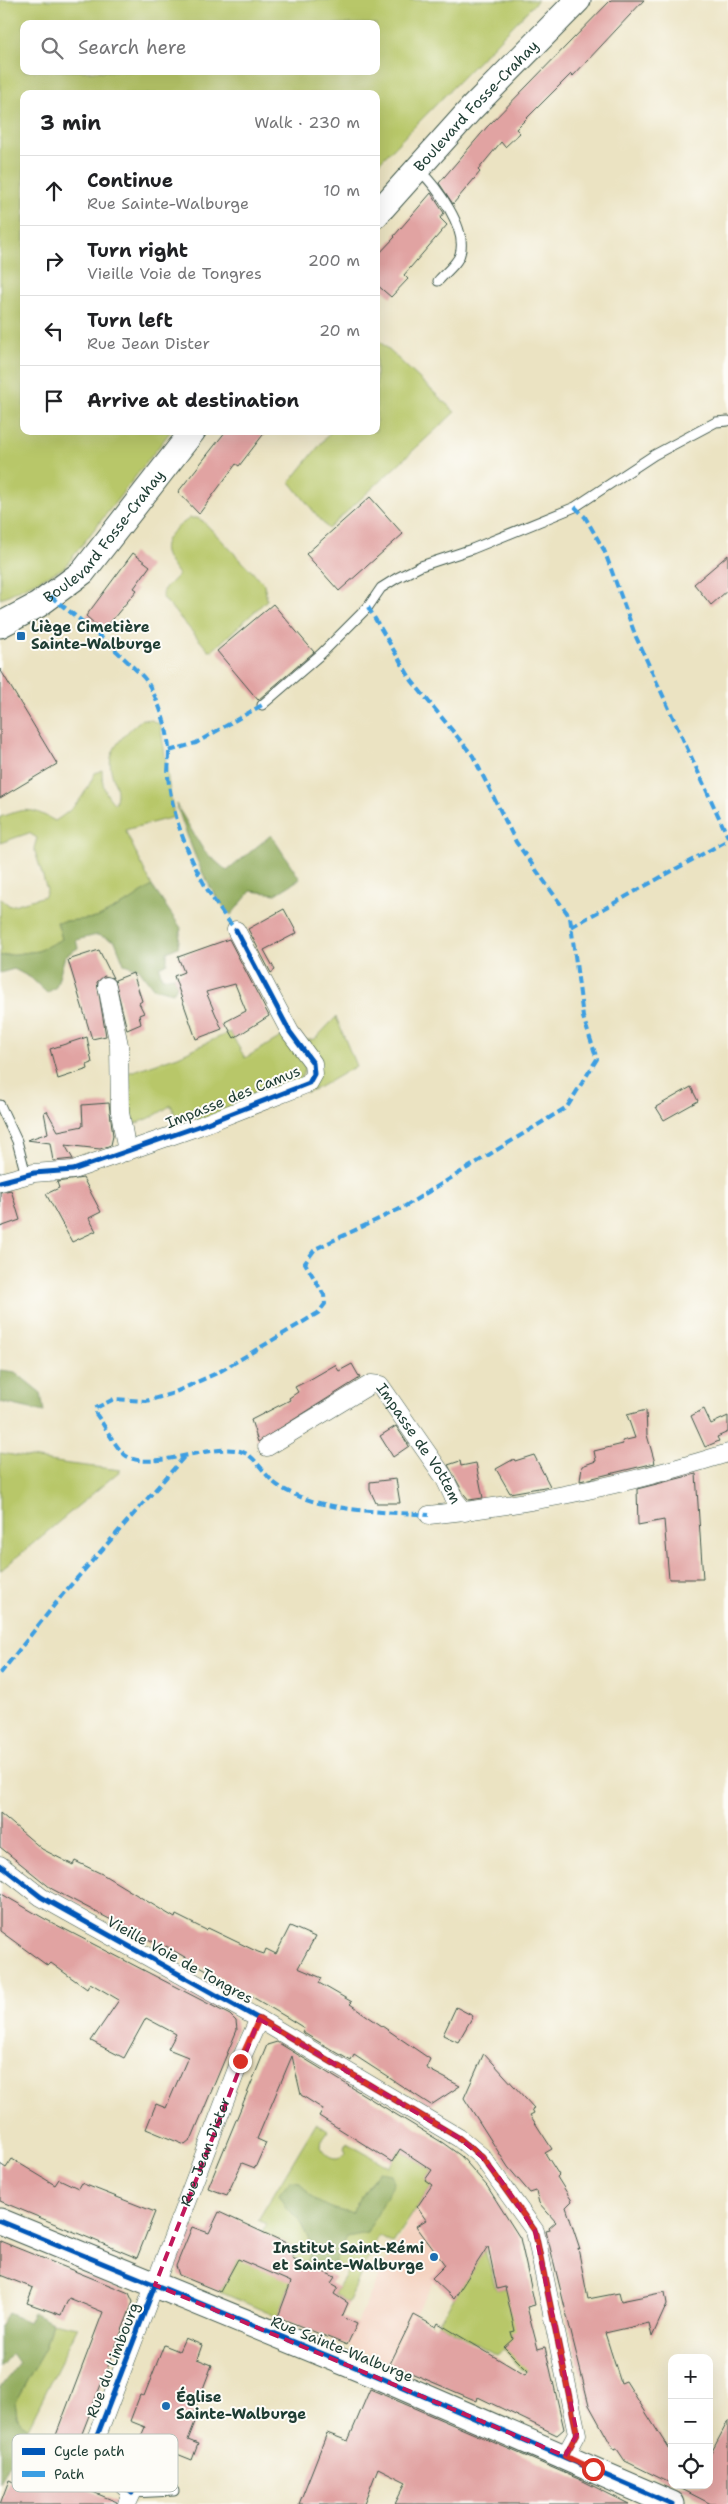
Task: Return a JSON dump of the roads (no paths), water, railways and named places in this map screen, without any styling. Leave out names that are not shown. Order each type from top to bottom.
[{"type":"street","name":"Boulevard Fosse-Crahay","points":[[380,210],[471,109],[578,0]]},
{"type":"street","name":"Boulevard Fosse-Crahay","points":[[0,625],[38,605],[83,572],[190,435]]},
{"type":"street","name":"Impasse des Camus","points":[[0,1182],[26,1175],[72,1170],[202,1125],[309,1083],[314,1074],[313,1063],[290,1032],[236,930]]},
{"type":"street","points":[[107,986],[119,1045],[120,1112],[127,1152]]},
{"type":"street","name":"Impasse de Vottem","points":[[268,1447],[371,1384],[380,1384],[444,1476],[455,1500],[465,1512]]},
{"type":"street","name":"Impasse de Vottem","points":[[429,1515],[484,1510],[654,1474],[728,1453]]},
{"type":"street","name":"Vieille Voie de Tongres","points":[[0,1865],[41,1897],[259,2019],[459,2138],[482,2157],[500,2179],[535,2231],[577,2434],[565,2456]]},
{"type":"street","name":"Rue Jean Dister","points":[[156,2285],[240,2061],[259,2019]]},
{"type":"street","name":"Rue Sainte-Walburge","points":[[0,2221],[565,2456],[672,2504]]},
{"type":"street","name":"Rue du Limbourg","points":[[98,2434],[156,2285]]},
{"type":"lane","points":[[417,168],[432,182],[448,208],[463,241],[460,256],[438,281]]},
{"type":"lane","points":[[262,704],[321,654],[368,607],[381,588],[396,578],[421,566],[472,549],[575,507],[654,454],[716,422],[728,420]]},
{"type":"lane","points":[[0,1105],[17,1141],[26,1175]]},
{"type":"lane","points":[[129,2498],[168,2492]]},
{"type":"place","name":"Liège Cimetière Sainte-Walburge","points":[[21,636]]},
{"type":"place","name":"Institut Saint-Rémi et Sainte-Walburge","points":[[434,2257]]},
{"type":"place","name":"Église Sainte-Walburge","points":[[166,2406]]}]
